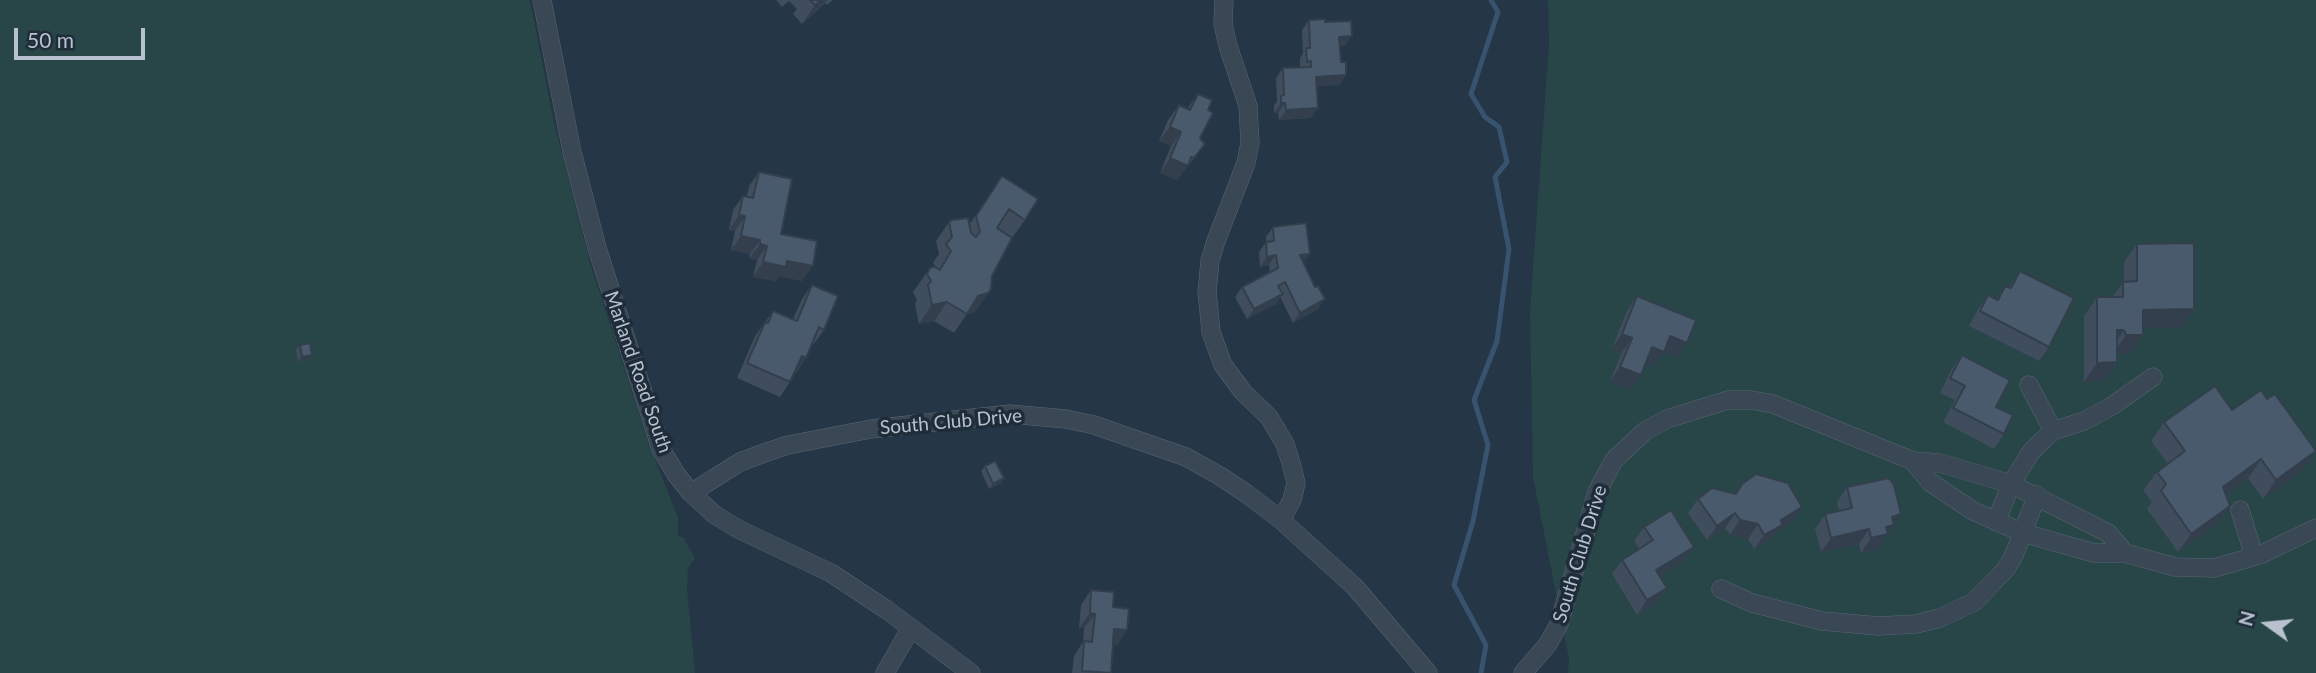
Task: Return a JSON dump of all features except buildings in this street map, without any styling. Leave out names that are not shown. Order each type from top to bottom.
[{"type":"street","name":"Marland Road South","points":[[542,0],[572,152],[597,248],[661,449],[691,493],[715,515],[831,573],[971,673]]},
{"type":"street","points":[[1224,0],[1223,24],[1248,106],[1250,143],[1246,163],[1210,261],[1207,292],[1211,332],[1223,365],[1243,392],[1269,418],[1285,444],[1296,483],[1292,500],[1280,520]]},
{"type":"street","points":[[1996,522],[2011,484],[2031,452],[2053,431],[2084,421],[2132,394],[2153,377]]},
{"type":"street","points":[[2029,385],[2053,431]]},
{"type":"street","name":"South Club Drive","points":[[1523,673],[1548,644],[1559,624],[1597,492],[1604,474],[1614,460],[1645,431],[1667,419],[1728,400],[1773,404],[1913,461],[1940,463],[2011,484],[2108,533],[2125,553]]},
{"type":"street","name":"South Club Drive","points":[[691,493],[740,462],[788,445],[871,429],[1010,414],[1066,419],[1094,425],[1186,457],[1220,475],[1280,520],[1355,587],[1424,671]]},
{"type":"street","name":"South Club Drive","points":[[1913,461],[1930,482],[1973,511],[2023,533],[2094,553],[2125,553],[2175,567],[2214,568],[2254,556],[2316,528]]},
{"type":"street","points":[[1721,589],[1752,603],[1822,621],[1878,626],[1916,624],[1940,618],[1974,602],[2006,569],[2037,495]]},
{"type":"street","points":[[2239,510],[2254,556]]},
{"type":"street","points":[[885,673],[911,628]]},
{"type":"green space","points":[[0,0],[530,0],[554,123],[591,266],[649,444],[678,518],[678,536],[684,538],[695,558],[688,568],[687,588],[695,673],[0,673]]},
{"type":"green space","points":[[1548,0],[2316,0],[2316,673],[1568,673],[1569,659],[1533,477],[1530,311],[1549,42]]},
{"type":"waterway","points":[[1481,673],[1486,645],[1454,585],[1473,521],[1488,445],[1474,400],[1497,341],[1509,249],[1495,177],[1507,162],[1499,127],[1485,117],[1471,94],[1498,12],[1491,0]]}]
